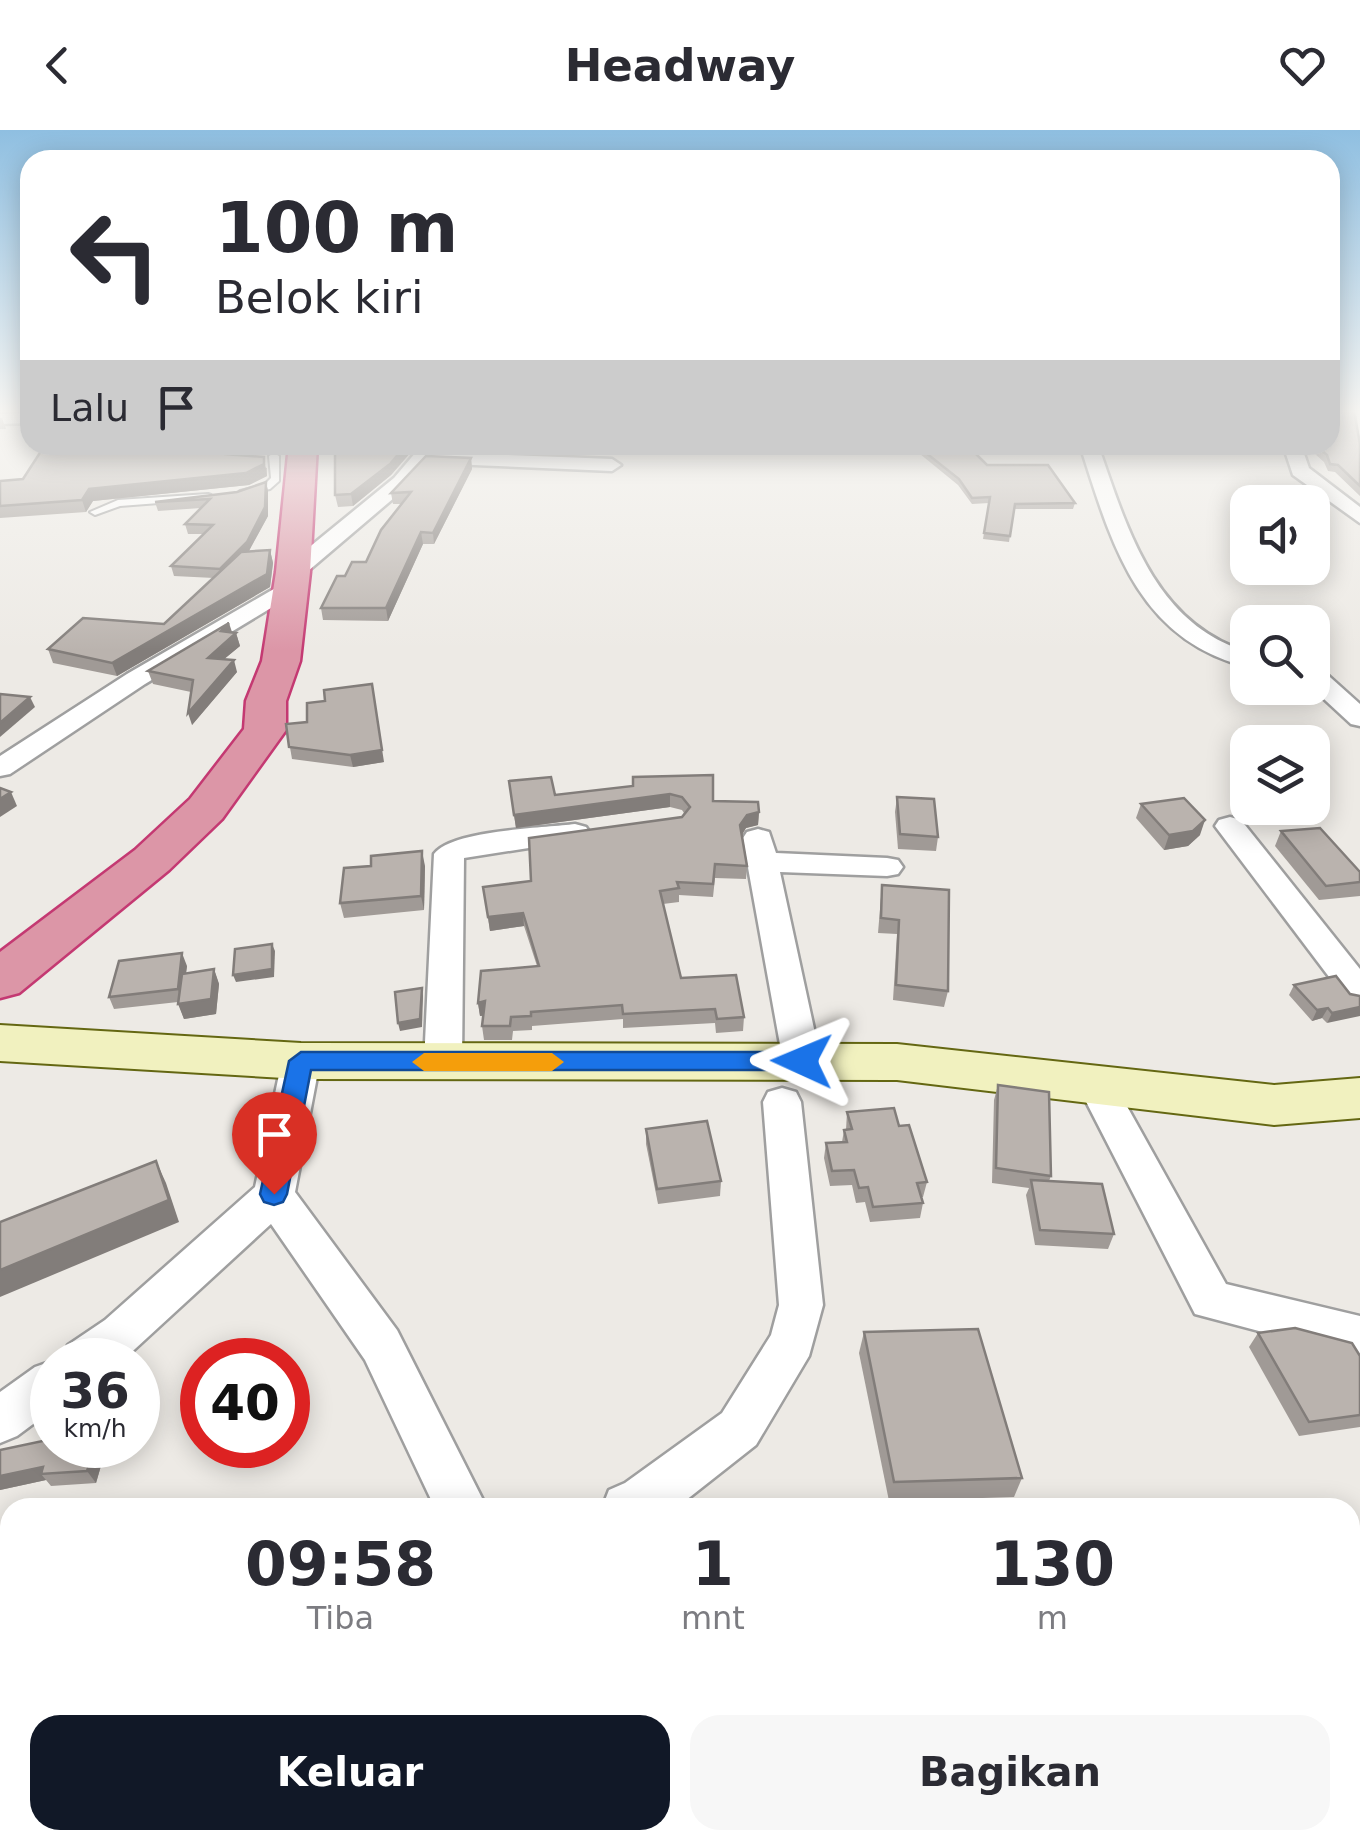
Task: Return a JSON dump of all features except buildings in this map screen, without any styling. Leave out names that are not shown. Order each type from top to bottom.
[{"type":"highway","points":[[7,961],[127,882],[206,809],[265,730],[266,701],[281,661],[292,579],[293,490]]},
{"type":"highway","points":[[7,961],[64,887],[158,812],[266,701]]},
{"type":"street","points":[[0,768],[292,579],[392,490]]},
{"type":"street","points":[[1107,490],[1151,599],[1194,640],[1230,656]]},
{"type":"street","points":[[1326,490],[1360,517]]},
{"type":"street","points":[[1330,690],[1360,718]]},
{"type":"street","points":[[1230,826],[1360,993]]},
{"type":"street","points":[[443,1063],[448,854],[464,847],[615,827]]},
{"type":"street","points":[[647,1498],[739,1429],[793,1341],[800,1305],[792,1082],[760,850],[887,867]]},
{"type":"street","points":[[0,1043],[301,1061],[443,1063],[792,1082],[897,1062],[1274,1105],[1357,1103]]},
{"type":"street","points":[[117,1338],[274,1194],[301,1061]]},
{"type":"street","points":[[1096,1084],[1211,1300],[1360,1337]]},
{"type":"street","points":[[274,1194],[381,1344],[457,1498]]},
{"type":"street","points":[[0,1420],[30,1399]]},
{"type":"lane","points":[[235,494],[248,490]]},
{"type":"lane","points":[[95,512],[118,503],[218,496]]},
{"type":"slow traffic","points":[[424,1062],[552,1062]]},
{"type":"route","points":[[274,1194],[301,1061],[802,1061]]}]
